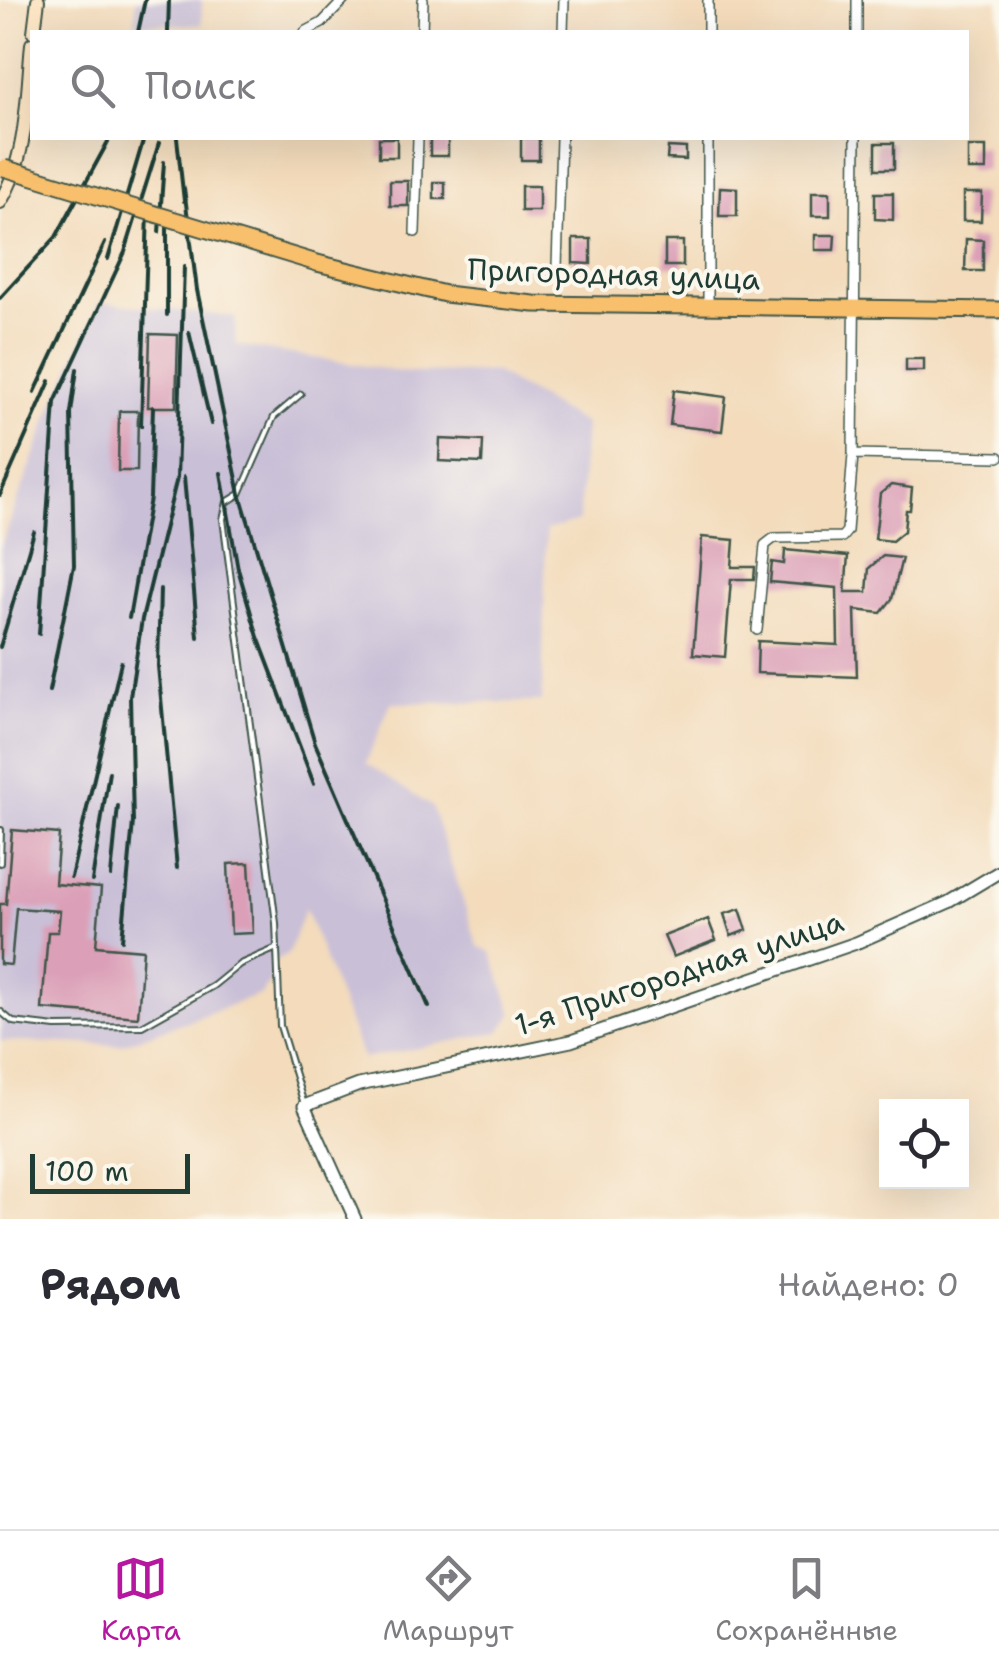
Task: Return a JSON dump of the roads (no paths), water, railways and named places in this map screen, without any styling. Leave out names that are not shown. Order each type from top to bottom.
[{"type":"highway","name":"Пригородная улица","points":[[2,167],[317,263],[445,294],[534,304],[999,310]]},
{"type":"main road","points":[[34,30],[38,0]]},
{"type":"main road","points":[[0,202],[14,171],[30,62]]},
{"type":"street","points":[[309,30],[322,23],[344,0]]},
{"type":"street","points":[[422,30],[423,0]]},
{"type":"street","points":[[563,30],[564,0]]},
{"type":"street","points":[[708,0],[708,30]]},
{"type":"street","points":[[857,0],[857,30]]},
{"type":"street","points":[[415,232],[418,140]]},
{"type":"street","points":[[557,268],[560,140]]},
{"type":"street","points":[[708,140],[708,307]]},
{"type":"street","points":[[758,630],[766,545],[774,538],[842,537],[847,531],[853,454],[856,140]]},
{"type":"street","points":[[853,454],[999,457]]},
{"type":"street","name":"1-я Пригородная улица","points":[[304,1106],[358,1085],[571,1040],[856,944],[949,902],[999,872]]},
{"type":"street","points":[[304,1106],[355,1219]]},
{"type":"lane","points":[[301,394],[274,417],[240,494],[227,502],[223,519],[277,948],[280,1026],[304,1106]]},
{"type":"lane","points":[[0,863],[1,830]]},
{"type":"lane","points":[[0,1011],[13,1022],[56,1028],[142,1026],[213,986],[240,964],[277,948]]},
{"type":"railway","points":[[138,30],[145,0]]},
{"type":"railway","points":[[168,30],[169,0]]},
{"type":"railway","points":[[0,298],[56,237],[109,140]]},
{"type":"railway","points":[[108,259],[143,140]]},
{"type":"railway","points":[[177,140],[184,201]]},
{"type":"railway","points":[[39,634],[55,402],[125,252],[159,143]]},
{"type":"railway","points":[[159,232],[164,162]]},
{"type":"railway","points":[[184,188],[197,290],[240,494],[315,743],[429,1007]]},
{"type":"railway","points":[[141,426],[148,212]]},
{"type":"railway","points":[[167,215],[167,315]]},
{"type":"railway","points":[[35,392],[105,243]]},
{"type":"railway","points":[[122,940],[133,822],[130,697],[142,619],[177,478],[184,266]]},
{"type":"railway","points":[[189,332],[211,424]]},
{"type":"railway","points":[[49,691],[74,565],[71,413],[77,369]]},
{"type":"railway","points":[[0,495],[50,381]]},
{"type":"railway","points":[[129,618],[150,498],[153,407]]},
{"type":"railway","points":[[221,473],[238,569],[258,637],[314,784]]},
{"type":"railway","points":[[184,477],[198,637]]},
{"type":"railway","points":[[0,647],[34,532]]},
{"type":"railway","points":[[160,589],[158,666],[177,868]]},
{"type":"railway","points":[[71,877],[121,662]]},
{"type":"railway","points":[[92,881],[109,772]]},
{"type":"railway","points":[[111,876],[118,806]]}]
